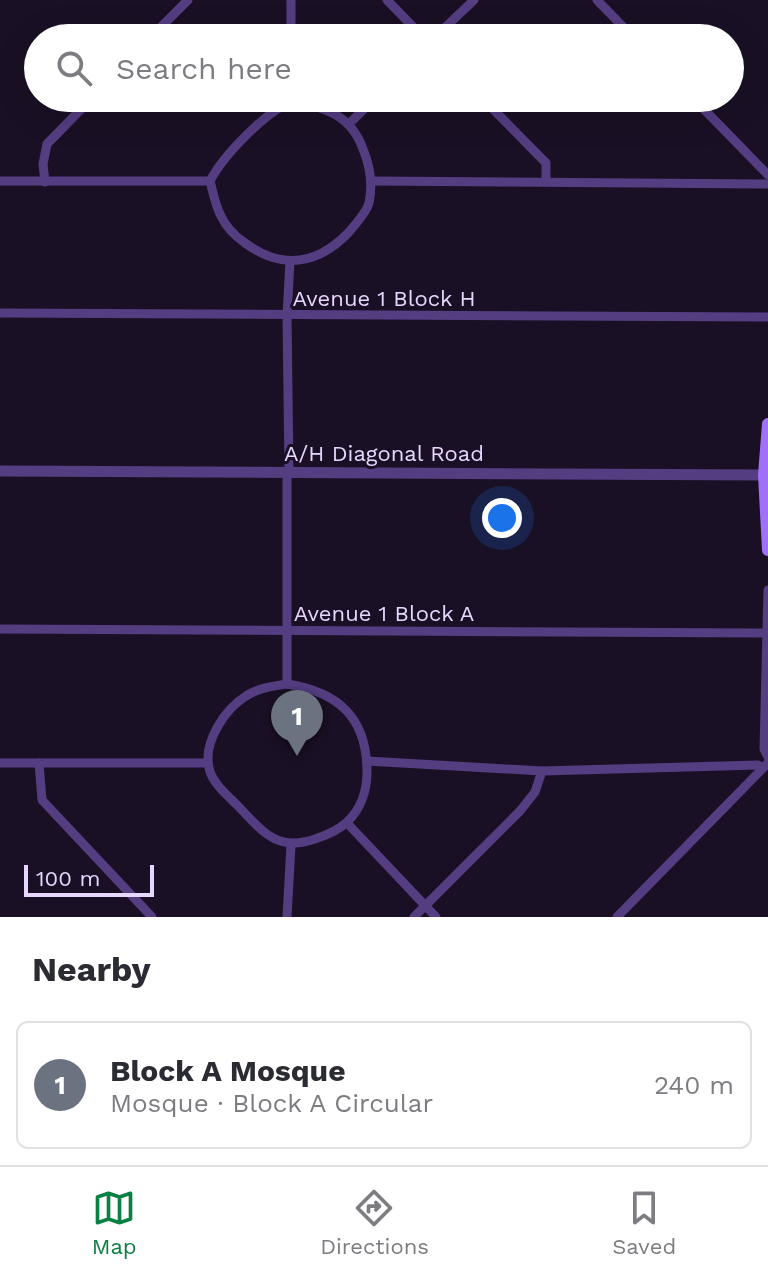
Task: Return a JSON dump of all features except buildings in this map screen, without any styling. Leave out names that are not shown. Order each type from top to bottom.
[{"type":"main road","points":[[768,424],[768,550]]},
{"type":"street","points":[[164,24],[188,0]]},
{"type":"street","points":[[291,0],[291,24]]},
{"type":"street","points":[[387,0],[410,24]]},
{"type":"street","points":[[449,24],[474,0]]},
{"type":"street","points":[[597,0],[620,24]]},
{"type":"street","points":[[45,182],[43,164],[47,144],[78,112]]},
{"type":"street","points":[[273,112],[216,169],[210,181],[221,217],[235,236],[253,249],[290,261],[311,258],[332,249],[368,205],[371,181],[361,143],[349,124],[333,112]]},
{"type":"street","points":[[349,124],[361,112]]},
{"type":"street","points":[[496,112],[546,163],[546,181]]},
{"type":"street","points":[[707,112],[768,175]]},
{"type":"street","points":[[0,181],[210,181]]},
{"type":"street","points":[[371,181],[768,184]]},
{"type":"street","points":[[287,684],[287,316],[290,261]]},
{"type":"street","name":"Avenue 1 Block H","points":[[0,313],[768,317]]},
{"type":"street","name":"A/H Diagonal Road","points":[[0,471],[766,475]]},
{"type":"street","points":[[768,590],[764,749],[768,757]]},
{"type":"street","name":"Avenue 1 Block A","points":[[0,629],[767,633]]},
{"type":"street","points":[[287,684],[316,690],[346,710],[364,738],[367,761],[361,802],[347,823],[317,839],[291,845],[281,843],[255,824],[215,781],[208,763],[213,736],[235,705],[247,695],[287,684]]},
{"type":"street","points":[[367,761],[542,771],[766,766],[617,917]]},
{"type":"street","points":[[0,763],[208,763]]},
{"type":"street","points":[[39,763],[42,800],[152,917]]},
{"type":"street","points":[[414,917],[520,811],[535,792],[542,771]]},
{"type":"street","points":[[347,823],[436,917]]},
{"type":"street","points":[[287,917],[291,845]]},
{"type":"place","name":"Block A Mosque","points":[[297,756]]}]
